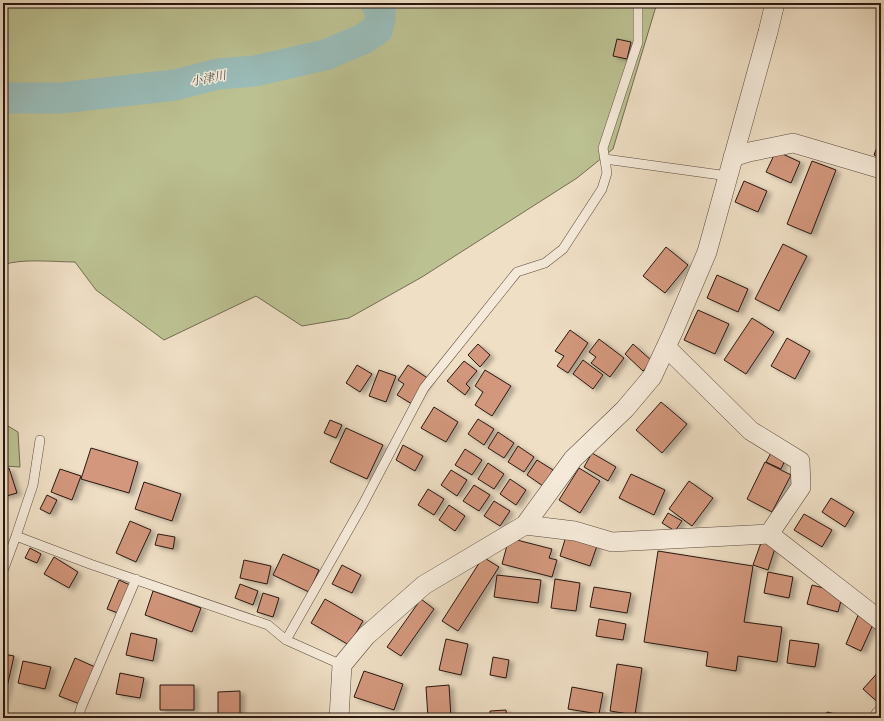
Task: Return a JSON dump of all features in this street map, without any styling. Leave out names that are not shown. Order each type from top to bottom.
[{"type":"street","points":[[339,718],[342,665],[366,636],[424,585],[524,525],[573,459],[625,409],[652,377],[707,252],[775,3]]},
{"type":"street","points":[[733,157],[749,152],[793,143],[881,169]]},
{"type":"street","points":[[666,347],[751,431],[800,461],[800,487],[769,534]]},
{"type":"street","points":[[524,525],[575,531],[612,542],[769,534],[881,621]]},
{"type":"lane","points":[[286,640],[362,506],[424,388],[517,272],[545,263],[563,249],[602,189],[607,173],[603,148],[638,42],[638,3]]},
{"type":"lane","points":[[605,159],[728,176]]},
{"type":"lane","points":[[3,571],[33,485],[40,440]]},
{"type":"lane","points":[[16,536],[90,564],[268,625],[286,640],[342,665]]},
{"type":"lane","points":[[78,718],[136,579]]},
{"type":"green space","points":[[3,3],[657,3],[613,149],[577,178],[422,277],[349,318],[302,326],[256,296],[164,340],[96,290],[75,262],[28,261],[3,265]]},
{"type":"green space","points":[[3,423],[18,432],[20,467],[3,466]]},
{"type":"building","points":[[617,39],[631,42],[627,59],[613,56]]},
{"type":"building","points":[[877,147],[881,149],[881,158],[874,155]]},
{"type":"building","points":[[776,151],[800,162],[791,183],[766,172]]},
{"type":"building","points":[[812,161],[836,170],[811,234],[787,224]]},
{"type":"building","points":[[744,181],[767,191],[758,212],[735,202]]},
{"type":"building","points":[[783,244],[807,256],[779,311],[755,299]]},
{"type":"building","points":[[666,247],[688,265],[665,293],[643,276]]},
{"type":"building","points":[[717,275],[748,289],[738,312],[707,298]]},
{"type":"building","points":[[698,310],[729,324],[715,354],[684,340]]},
{"type":"building","points":[[752,318],[774,332],[746,374],[724,360]]},
{"type":"building","points":[[570,330],[588,343],[568,373],[557,366],[564,356],[555,351]]},
{"type":"building","points":[[787,338],[810,351],[795,379],[771,366]]},
{"type":"building","points":[[599,339],[624,358],[610,377],[591,363],[596,357],[589,352]]},
{"type":"building","points":[[478,344],[490,355],[480,367],[468,355]]},
{"type":"building","points":[[633,344],[652,361],[643,371],[625,354]]},
{"type":"building","points":[[583,360],[603,375],[593,389],[573,374]]},
{"type":"building","points":[[464,361],[477,371],[466,384],[470,388],[465,395],[447,381]]},
{"type":"building","points":[[357,365],[372,374],[360,392],[346,383]]},
{"type":"building","points":[[408,365],[429,379],[412,404],[397,395],[404,384],[398,380]]},
{"type":"building","points":[[379,370],[396,376],[386,402],[369,396]]},
{"type":"building","points":[[485,370],[511,386],[492,416],[475,405],[483,392],[475,386]]},
{"type":"building","points":[[661,402],[687,424],[662,453],[636,430]]},
{"type":"building","points":[[434,407],[458,422],[446,442],[421,428]]},
{"type":"building","points":[[478,419],[494,429],[484,445],[468,434]]},
{"type":"building","points":[[330,420],[342,425],[336,438],[324,433]]},
{"type":"building","points":[[346,428],[383,445],[367,479],[330,462]]},
{"type":"building","points":[[498,432],[514,443],[504,458],[488,448]]},
{"type":"building","points":[[403,445],[423,456],[415,471],[396,460]]},
{"type":"building","points":[[518,446],[534,457],[524,472],[508,462]]},
{"type":"building","points":[[91,448],[138,462],[129,493],[81,479]]},
{"type":"building","points":[[465,449],[482,460],[472,475],[455,465]]},
{"type":"building","points":[[772,451],[786,458],[781,469],[766,462]]},
{"type":"building","points":[[592,453],[616,467],[608,481],[584,467]]},
{"type":"building","points":[[537,460],[553,470],[543,486],[527,475]]},
{"type":"building","points":[[765,462],[791,475],[772,512],[747,499]]},
{"type":"building","points":[[488,463],[504,474],[494,489],[478,479]]},
{"type":"building","points":[[9,468],[17,493],[3,497],[3,470]]},
{"type":"building","points":[[579,468],[600,481],[580,513],[559,500]]},
{"type":"building","points":[[60,469],[81,476],[72,500],[51,492]]},
{"type":"building","points":[[451,470],[467,480],[457,496],[441,485]]},
{"type":"building","points":[[631,474],[665,490],[654,515],[619,498]]},
{"type":"building","points":[[510,479],[526,490],[516,505],[500,494]]},
{"type":"building","points":[[689,481],[713,498],[692,526],[669,509]]},
{"type":"building","points":[[144,482],[181,494],[172,521],[135,509]]},
{"type":"building","points":[[474,485],[490,495],[479,511],[463,501]]},
{"type":"building","points":[[428,489],[444,499],[434,515],[418,505]]},
{"type":"building","points":[[47,495],[57,500],[50,514],[40,509]]},
{"type":"building","points":[[831,498],[854,512],[845,527],[822,512]]},
{"type":"building","points":[[494,501],[510,511],[500,526],[484,516]]},
{"type":"building","points":[[449,505],[465,516],[455,531],[439,520]]},
{"type":"building","points":[[668,513],[682,521],[675,531],[662,523]]},
{"type":"building","points":[[804,514],[832,530],[822,547],[794,530]]},
{"type":"building","points":[[130,521],[151,530],[136,562],[116,553]]},
{"type":"building","points":[[567,533],[598,543],[590,566],[560,556]]},
{"type":"building","points":[[158,534],[175,537],[173,549],[155,545]]},
{"type":"building","points":[[509,538],[552,549],[549,558],[557,560],[552,577],[502,564]]},
{"type":"building","points":[[762,540],[776,545],[768,570],[753,565]]},
{"type":"building","points":[[30,548],[41,554],[37,563],[25,558]]},
{"type":"building","points":[[658,551],[753,566],[744,622],[782,627],[777,662],[738,656],[736,671],[706,666],[708,652],[644,642]]},
{"type":"building","points":[[283,554],[319,570],[309,592],[273,575]]},
{"type":"building","points":[[54,557],[78,572],[69,588],[44,574]]},
{"type":"building","points":[[483,557],[499,567],[458,631],[442,621]]},
{"type":"building","points":[[244,560],[271,566],[267,584],[240,578]]},
{"type":"building","points":[[342,565],[361,575],[352,593],[332,584]]},
{"type":"building","points":[[768,572],[793,577],[789,598],[764,593]]},
{"type":"building","points":[[497,575],[541,580],[538,603],[494,597]]},
{"type":"building","points":[[555,579],[580,583],[576,611],[551,608]]},
{"type":"building","points":[[119,580],[130,585],[118,613],[107,609]]},
{"type":"building","points":[[240,584],[258,591],[253,605],[235,598]]},
{"type":"building","points":[[812,585],[843,593],[838,612],[807,604]]},
{"type":"building","points":[[594,587],[631,593],[627,613],[590,607]]},
{"type":"building","points":[[153,591],[201,608],[192,632],[145,615]]},
{"type":"building","points":[[263,593],[279,598],[273,617],[257,612]]},
{"type":"building","points":[[325,599],[363,621],[349,645],[311,623]]},
{"type":"building","points":[[421,599],[434,609],[401,656],[387,647]]},
{"type":"building","points":[[859,613],[875,620],[861,651],[846,644]]},
{"type":"building","points":[[599,619],[626,624],[623,640],[596,636]]},
{"type":"building","points":[[131,633],[157,639],[153,661],[126,655]]},
{"type":"building","points":[[446,639],[468,644],[461,675],[439,670]]},
{"type":"building","points":[[790,640],[819,644],[815,667],[787,663]]},
{"type":"building","points":[[3,654],[14,656],[3,705]]},
{"type":"building","points":[[493,657],[509,660],[506,678],[490,675]]},
{"type":"building","points":[[75,658],[95,667],[80,704],[59,696]]},
{"type":"building","points":[[23,661],[51,667],[45,689],[18,683]]},
{"type":"building","points":[[617,664],[642,668],[635,715],[610,711]]},
{"type":"building","points":[[881,669],[881,705],[863,689]]},
{"type":"building","points":[[364,671],[403,684],[394,710],[354,697]]},
{"type":"building","points":[[120,673],[144,678],[140,698],[116,694]]},
{"type":"building","points":[[160,685],[194,685],[194,710],[160,710]]},
{"type":"building","points":[[449,685],[451,718],[428,718],[426,687]]},
{"type":"building","points":[[572,687],[603,693],[599,714],[568,709]]},
{"type":"building","points":[[240,691],[240,716],[218,716],[218,692]]},
{"type":"building","points":[[506,710],[507,718],[490,718],[490,711]]},
{"type":"building","points":[[827,712],[852,718],[825,718]]},
{"type":"building","points":[[4,715],[14,716],[14,718],[3,718]]},
{"type":"building","points":[[94,716],[119,718],[93,718]]},
{"type":"waterway","name":"小津川","points":[[3,98],[61,98],[175,85],[218,74],[255,71],[325,55],[361,40],[377,30],[380,20],[380,8],[376,3]]}]
